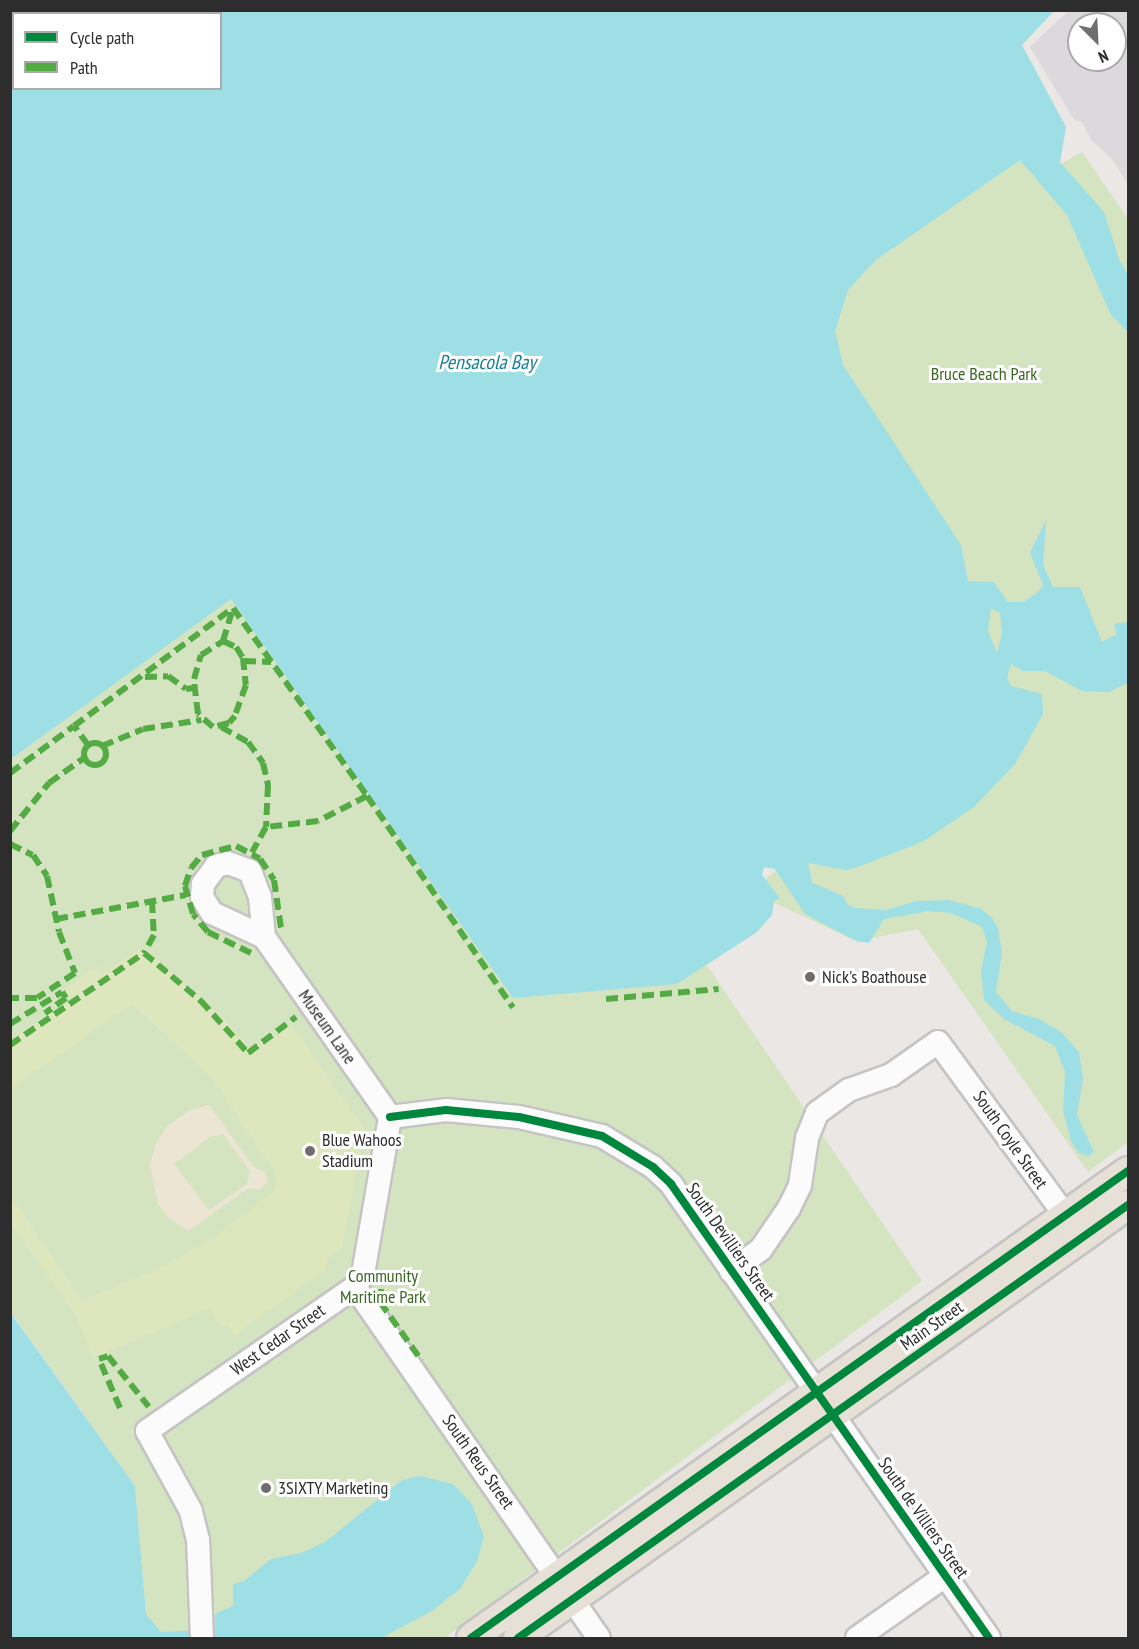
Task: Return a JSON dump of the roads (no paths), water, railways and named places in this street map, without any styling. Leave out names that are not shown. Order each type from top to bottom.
[{"type":"main road","points":[[824,1404],[1065,1216],[1128,1171]]},
{"type":"main road","name":"Main Street","points":[[518,1638],[564,1588],[824,1404],[1083,1238],[1128,1205]]},
{"type":"main road","points":[[471,1638],[564,1588]]},
{"type":"street","name":"Museum Lane","points":[[264,937],[390,1117]]},
{"type":"street","name":"South Coyle Street","points":[[731,1271],[761,1249],[789,1208],[800,1185],[807,1138],[818,1113],[849,1090],[891,1075],[938,1042],[1083,1238]]},
{"type":"street","name":"South Devilliers Street","points":[[390,1117],[469,1110],[602,1136],[653,1167],[671,1184],[824,1404]]},
{"type":"street","points":[[355,1287],[363,1274],[390,1117]]},
{"type":"street","name":"West Cedar Street","points":[[202,1638],[198,1540],[191,1511],[147,1431],[355,1287]]},
{"type":"street","name":"South Reus Street","points":[[355,1287],[599,1638]]},
{"type":"street","name":"South de Villiers Street","points":[[824,1404],[989,1638]]},
{"type":"street","points":[[857,1638],[945,1576]]},
{"type":"water","name":"Pensacola Bay","points":[[11,10],[1054,11],[1022,45],[1066,127],[1060,162],[1104,212],[1119,259],[1128,275],[1128,332],[1111,315],[1067,215],[1020,160],[876,260],[848,290],[835,331],[843,365],[961,545],[968,581],[994,582],[1008,602],[1023,602],[1037,593],[1043,585],[1030,553],[1046,520],[1043,565],[1053,587],[1080,587],[1102,642],[1117,634],[1114,624],[1128,622],[1128,683],[1109,692],[1082,691],[1045,671],[1023,671],[1011,664],[1007,678],[1011,686],[1042,694],[1043,714],[1015,764],[974,807],[924,841],[858,867],[846,870],[808,863],[812,883],[843,896],[848,905],[856,908],[886,910],[916,901],[948,900],[982,909],[992,918],[998,928],[1002,953],[996,992],[1012,1011],[1039,1019],[1061,1032],[1079,1052],[1083,1078],[1077,1115],[1094,1152],[1088,1156],[1079,1153],[1071,1141],[1063,1111],[1065,1072],[1055,1046],[1004,1019],[984,1000],[981,971],[987,943],[982,927],[951,913],[929,911],[884,919],[869,943],[856,941],[805,914],[775,869],[764,867],[762,875],[780,898],[774,901],[772,915],[757,932],[677,984],[513,998],[231,599],[11,759]],"holes":[[[991,608],[1000,613],[1002,633],[997,653],[988,631]]]},
{"type":"water","points":[[10,1312],[135,1486],[146,1614],[161,1632],[216,1629],[215,1614],[233,1606],[233,1584],[244,1581],[271,1559],[301,1553],[325,1542],[402,1480],[420,1476],[453,1484],[472,1504],[484,1537],[477,1561],[460,1589],[432,1611],[381,1638],[11,1638]]},
{"type":"place","name":"Nick's Boathouse","points":[[810,977]]},
{"type":"place","name":"Blue Wahoos Stadium","points":[[310,1151]]},
{"type":"place","name":"3SIXTY Marketing","points":[[266,1488]]},
{"type":"park label","name":"Bruce Beach Park","points":[[984,374]]},
{"type":"park label","name":"Community Maritime Park","points":[[383,1287]]}]
